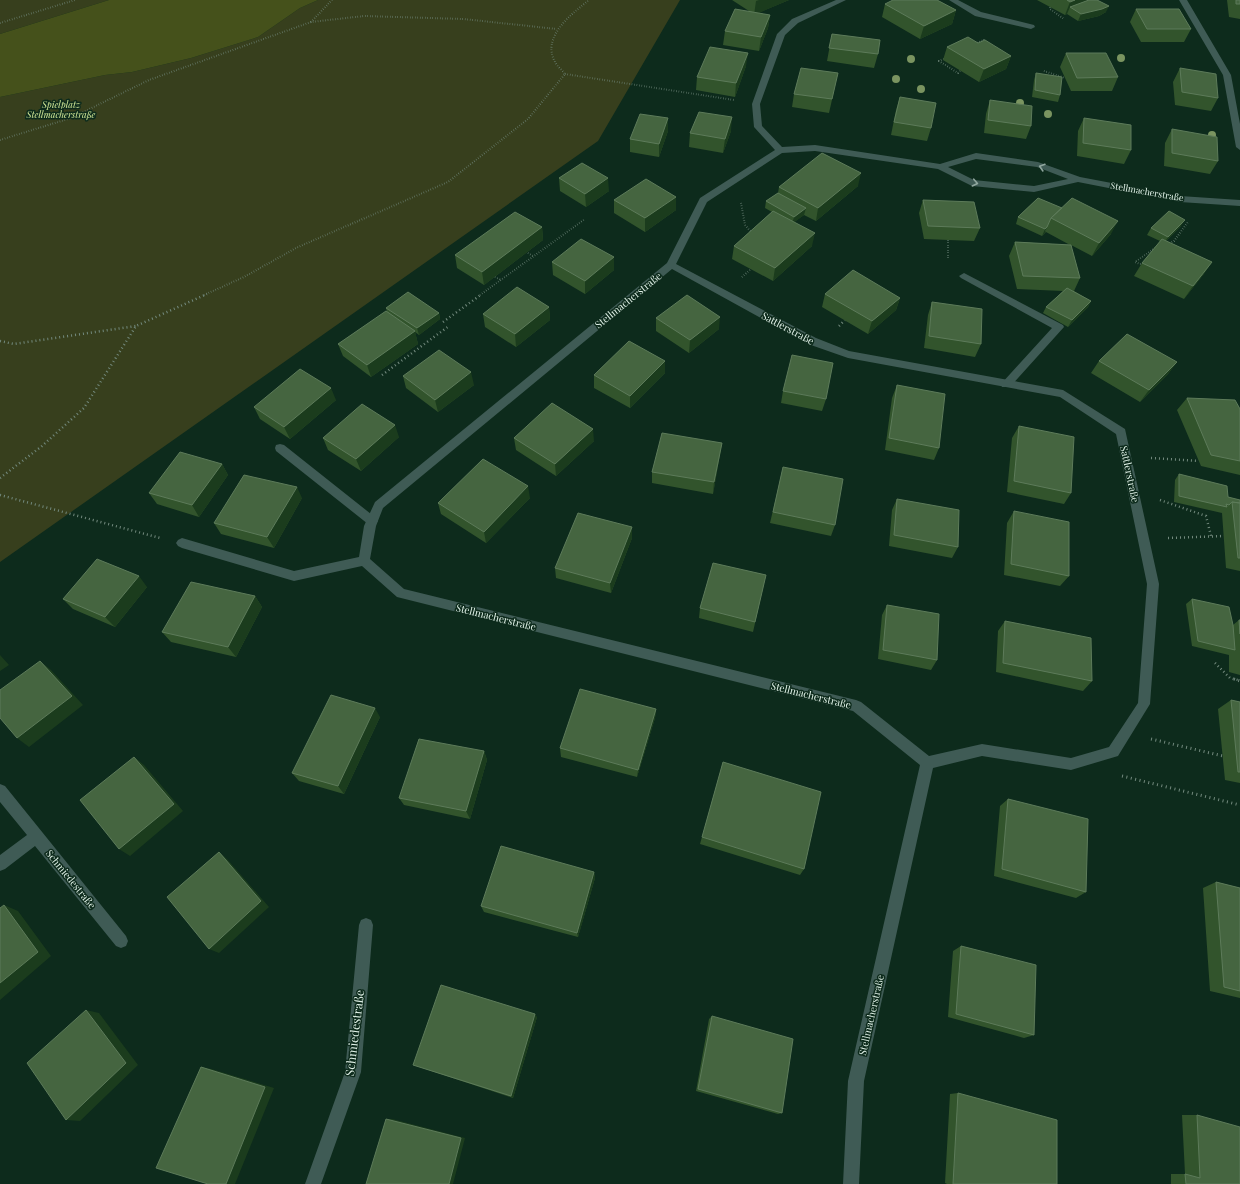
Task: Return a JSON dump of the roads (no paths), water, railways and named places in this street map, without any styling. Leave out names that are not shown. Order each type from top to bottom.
[{"type":"street","points":[[780,150],[758,127],[756,104],[781,34],[795,21],[842,0]]},
{"type":"street","points":[[953,0],[978,14],[1031,27]]},
{"type":"street","points":[[1183,0],[1231,75],[1240,147]]},
{"type":"street","name":"Stellmacherstraße","points":[[851,1184],[856,1081],[927,763],[856,706],[401,593],[364,561],[372,521],[379,505],[671,265],[703,200],[780,150],[815,148],[940,167],[972,183],[1034,190],[1078,179]]},
{"type":"street","name":"Stellmacherstraße","points":[[940,167],[976,156],[1038,165],[1078,179],[1180,199],[1240,200]]},
{"type":"street","name":"Sattlerstraße","points":[[671,265],[819,344],[848,354],[1063,394],[1121,432],[1153,584],[1144,704],[1113,752],[1071,764],[982,750],[927,763]]},
{"type":"street","points":[[964,276],[1059,327],[1006,384]]},
{"type":"street","points":[[280,448],[372,521]]},
{"type":"street","points":[[182,543],[294,576],[364,561]]},
{"type":"street","name":"Schmiedestraße","points":[[0,791],[121,941]]},
{"type":"street","points":[[0,864],[37,836]]},
{"type":"street","name":"Schmiedestraße","points":[[313,1184],[353,1072],[366,925]]},
{"type":"park label","name":"Spielplatz Stellmacherstraße","points":[[61,110]]}]
